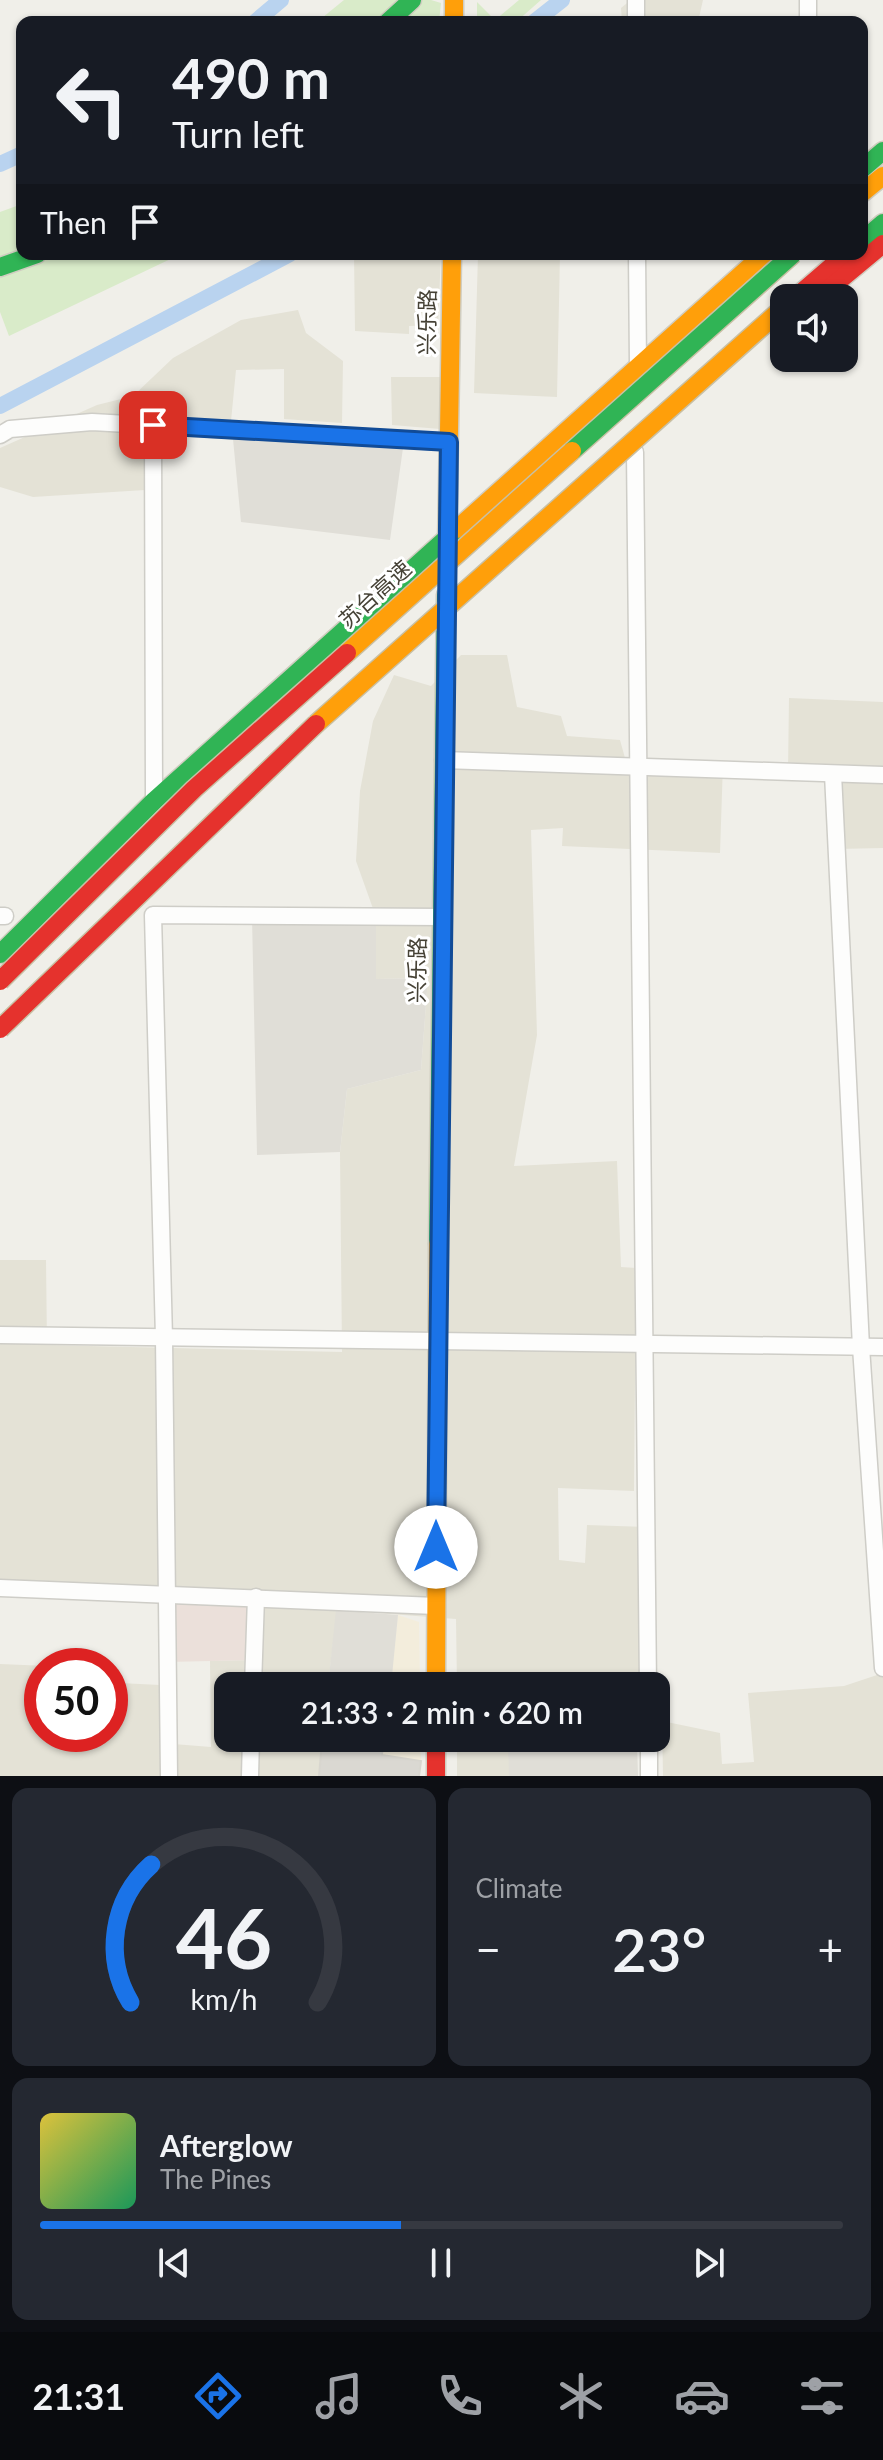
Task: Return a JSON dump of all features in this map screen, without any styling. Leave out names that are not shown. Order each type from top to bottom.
[{"type":"main road","points":[[395,16],[412,0]]},
{"type":"main road","points":[[0,267],[20,260]]},
{"type":"main road","name":"兴乐路","points":[[436,1672],[441,917],[452,260]]},
{"type":"main road","points":[[0,954],[154,801],[757,260]]},
{"type":"main road","name":"苏台高速","points":[[0,981],[194,789],[786,260]]},
{"type":"main road","points":[[811,284],[839,260]]},
{"type":"main road","points":[[835,284],[864,260]]},
{"type":"main road","points":[[0,1029],[187,843],[553,508],[770,319]]},
{"type":"main road","points":[[0,1048],[108,940],[446,625],[635,452],[770,338]]},
{"type":"main road","points":[[436,1752],[436,1776]]},
{"type":"street","points":[[637,260],[638,366]]},
{"type":"street","points":[[0,435],[10,429],[92,422],[449,442]]},
{"type":"street","points":[[153,425],[154,801]]},
{"type":"street","points":[[635,452],[648,1672]]},
{"type":"street","points":[[443,760],[883,775]]},
{"type":"street","points":[[833,774],[861,1347],[883,1668]]},
{"type":"street","points":[[169,1776],[164,1338],[153,915],[441,917]]},
{"type":"street","points":[[0,1335],[883,1347]]},
{"type":"street","points":[[0,1588],[436,1606]]},
{"type":"street","points":[[253,1672],[256,1597]]},
{"type":"street","points":[[250,1776],[251,1752]]},
{"type":"street","points":[[649,1752],[649,1776]]},
{"type":"shaded area","points":[[631,0],[703,0],[699,16],[622,16],[621,8]]},
{"type":"shaded area","points":[[354,260],[441,260],[438,325],[409,326],[409,334],[355,331]]},
{"type":"shaded area","points":[[478,260],[560,260],[557,397],[474,393]]},
{"type":"shaded area","points":[[298,310],[306,333],[343,361],[342,423],[284,419],[284,369],[236,370],[231,421],[145,435],[145,490],[33,497],[0,487],[0,448],[97,405],[133,396],[173,358],[241,320]]},
{"type":"shaded area","points":[[391,377],[440,377],[440,429],[392,425]]},
{"type":"shaded area","points":[[233,439],[403,448],[390,540],[241,522]]},
{"type":"shaded area","points":[[461,655],[507,655],[517,707],[561,716],[567,736],[620,740],[625,758],[723,763],[720,853],[562,846],[563,828],[531,830],[537,1035],[514,1166],[617,1161],[621,1267],[636,1268],[634,1491],[558,1488],[559,1560],[585,1563],[587,1525],[647,1527],[640,1672],[457,1672],[456,1619],[337,1610],[330,1672],[214,1672],[214,1752],[322,1752],[319,1776],[0,1776],[0,1664],[24,1665],[24,1752],[128,1752],[128,1683],[160,1685],[161,1743],[211,1747],[210,1661],[254,1660],[256,1598],[0,1588],[0,1260],[46,1260],[47,1345],[342,1352],[340,1152],[347,1089],[421,1070],[428,978],[376,979],[376,917],[356,861],[360,791],[373,721],[394,675],[431,686]]},
{"type":"shaded area","points":[[789,698],[883,702],[883,848],[837,849],[833,774],[788,772]]},
{"type":"shaded area","points":[[252,917],[376,917],[376,979],[428,978],[421,1070],[347,1089],[340,1152],[257,1155]]},
{"type":"shaded area","points":[[167,1593],[256,1597],[254,1660],[168,1662]]},
{"type":"shaded area","points":[[336,1610],[398,1615],[392,1672],[329,1672]]},
{"type":"shaded area","points":[[398,1615],[419,1622],[420,1672],[392,1672]]},
{"type":"shaded area","points":[[883,1673],[883,1776],[663,1776],[663,1752],[670,1752],[670,1723],[720,1733],[722,1764],[754,1762],[748,1693],[844,1686]]},
{"type":"shaded area","points":[[382,1752],[421,1752],[421,1761],[382,1755]]},
{"type":"shaded area","points":[[457,1752],[509,1752],[509,1776],[457,1776]]},
{"type":"shaded area","points":[[508,1752],[637,1752],[638,1776],[509,1776]]},
{"type":"green space","points":[[344,0],[431,0],[441,3],[440,16],[324,16]]},
{"type":"green space","points":[[519,0],[541,0],[523,16],[500,16]]},
{"type":"green space","points":[[477,2],[491,16],[477,16]]},
{"type":"green space","points":[[16,206],[16,260],[168,260],[9,336],[0,312],[0,212]]},
{"type":"building","points":[[321,1752],[382,1752],[382,1755],[421,1761],[419,1776],[319,1776]]},
{"type":"waterway","points":[[262,16],[281,0]]},
{"type":"waterway","points":[[542,16],[562,0]]},
{"type":"waterway","points":[[0,164],[16,157]]},
{"type":"waterway","points":[[0,406],[279,260]]},
{"type":"traffic: fast","points":[[395,16],[412,0]]},
{"type":"traffic: fast","points":[[868,164],[883,151]]},
{"type":"traffic: fast","points":[[868,236],[883,223]]},
{"type":"traffic: fast","points":[[0,267],[20,260]]},
{"type":"traffic: fast","points":[[572,451],[786,260]]},
{"type":"traffic: fast","points":[[0,954],[154,801],[457,529]]},
{"type":"traffic: fast","points":[[438,1244],[446,595]]},
{"type":"traffic: slow","points":[[454,0],[454,16]]},
{"type":"traffic: slow","points":[[868,188],[883,176]]},
{"type":"traffic: slow","points":[[447,549],[452,260]]},
{"type":"traffic: slow","points":[[457,529],[757,260]]},
{"type":"traffic: slow","points":[[316,724],[770,319]]},
{"type":"traffic: slow","points":[[347,653],[572,451]]},
{"type":"traffic: slow","points":[[436,1672],[438,1244]]},
{"type":"traffic: jam","points":[[868,256],[883,244]]},
{"type":"traffic: jam","points":[[811,284],[839,260]]},
{"type":"traffic: jam","points":[[835,284],[864,260]]},
{"type":"traffic: jam","points":[[0,981],[194,789],[347,653]]},
{"type":"traffic: jam","points":[[0,1029],[316,724]]},
{"type":"traffic: jam","points":[[436,1752],[436,1776]]},
{"type":"route","points":[[153,425],[449,442],[442,812],[436,1547]]}]
